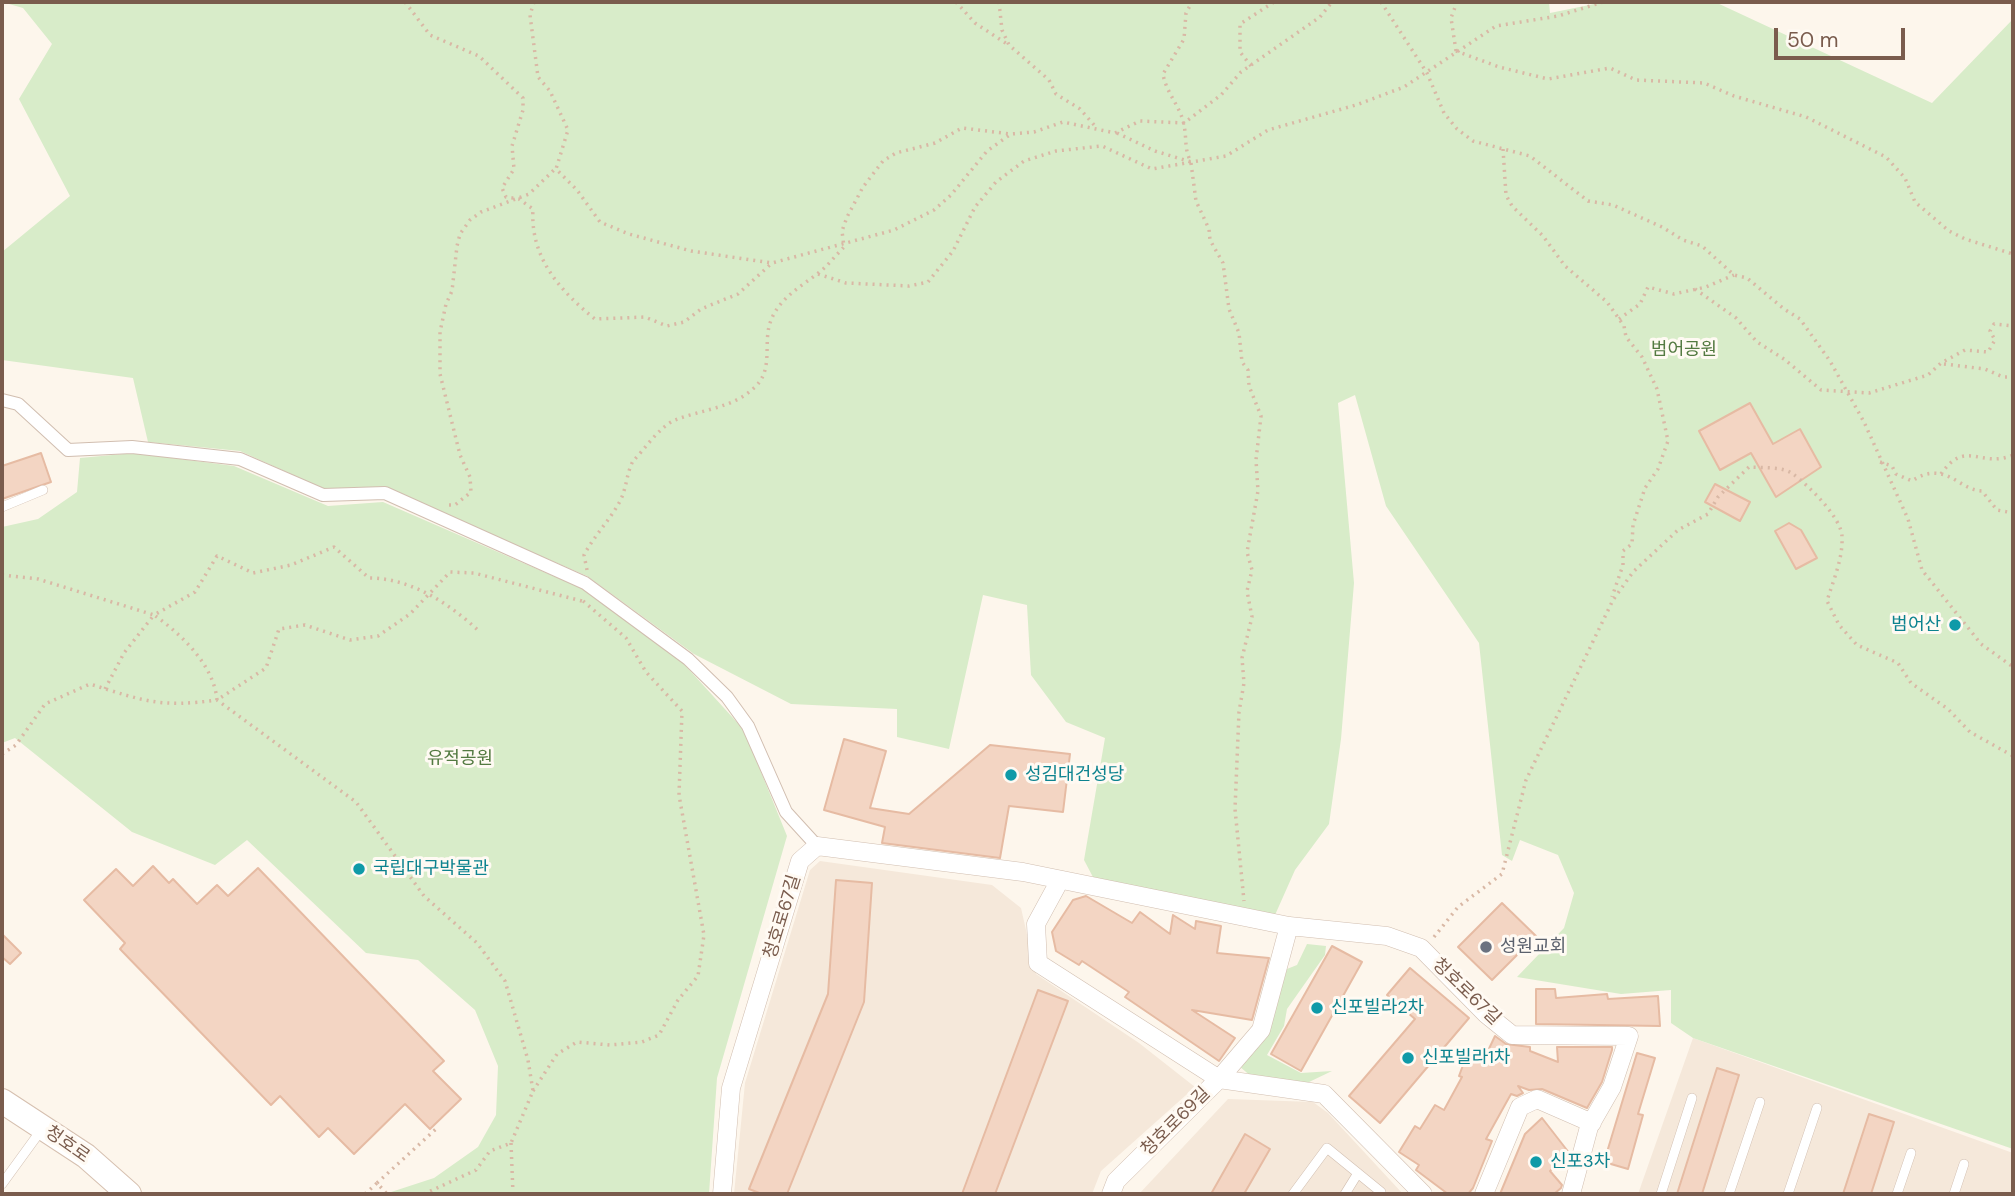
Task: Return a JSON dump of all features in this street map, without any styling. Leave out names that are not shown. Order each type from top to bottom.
[{"type":"main road","name":"청호로","points":[[2,1101],[86,1156],[129,1194]]},
{"type":"street","points":[[2,400],[18,404],[68,450],[132,447],[240,459],[323,495],[384,494],[531,556],[590,586],[688,659],[727,696],[748,726],[786,812],[817,846]]},
{"type":"street","name":"청호로67길","points":[[722,1194],[731,1088],[800,861],[817,846],[1023,872],[1289,926],[1387,936],[1424,951],[1486,1014],[1512,1035],[1629,1036],[1612,1087],[1592,1123]]},
{"type":"street","points":[[1060,880],[1036,924],[1038,963],[1219,1079],[1261,1030],[1289,926]]},
{"type":"street","name":"청호로69길","points":[[1111,1194],[1116,1181],[1219,1079],[1324,1094],[1423,1194]]},
{"type":"street","points":[[1484,1194],[1520,1107],[1537,1099],[1592,1123],[1571,1194]]},
{"type":"lane","points":[[2,507],[43,490]]},
{"type":"lane","points":[[1661,1194],[1692,1098]]},
{"type":"lane","points":[[1729,1194],[1760,1102]]},
{"type":"lane","points":[[1788,1194],[1817,1108]]},
{"type":"lane","points":[[2,1184],[43,1128]]},
{"type":"lane","points":[[1293,1194],[1327,1148],[1381,1192]]},
{"type":"lane","points":[[1897,1194],[1911,1153]]},
{"type":"lane","points":[[1954,1194],[1964,1164]]},
{"type":"lane","points":[[1345,1194],[1358,1173]]},
{"type":"path","points":[[405,2],[430,35],[479,56],[523,98],[523,110],[512,146],[514,169],[502,188],[506,197],[518,199],[533,209],[531,233],[550,275],[595,319],[645,317],[667,326],[684,322],[701,309],[738,295],[772,263]]},
{"type":"path","points":[[448,505],[456,506],[471,492],[470,477],[460,455],[440,374],[440,332],[446,304],[452,291],[460,234],[470,220],[481,212],[518,199],[541,185],[556,169],[568,130],[550,91],[538,77],[530,15],[534,2]]},
{"type":"path","points":[[956,2],[975,23],[1009,45],[1049,80],[1056,94],[1080,109],[1096,127]]},
{"type":"path","points":[[999,2],[1002,30],[1009,45]]},
{"type":"path","points":[[1192,2],[1186,13],[1184,39],[1163,74],[1165,89],[1184,122],[1184,149],[1191,162],[1196,201],[1209,229],[1210,240],[1223,263],[1229,309],[1239,334],[1242,362],[1248,370],[1249,386],[1261,416],[1256,460],[1258,491],[1247,552],[1252,570],[1247,591],[1252,617],[1242,658],[1244,683],[1239,712],[1235,809],[1245,917]]},
{"type":"path","points":[[1251,66],[1240,52],[1240,24],[1274,2]]},
{"type":"path","points":[[1115,132],[1140,121],[1184,122],[1221,95],[1241,72],[1320,17],[1332,2]]},
{"type":"path","points":[[1381,2],[1427,73],[1444,113],[1457,129],[1473,141],[1530,156],[1588,201],[1613,205],[1662,227],[1683,240],[1702,246],[1734,275],[1747,278],[1800,319],[1846,391],[1876,446],[1880,462],[1908,519],[1922,570],[1981,644],[2013,667]]},
{"type":"path","points":[[1456,51],[1451,18],[1458,2]]},
{"type":"path","points":[[817,274],[846,283],[909,286],[928,282],[943,268],[975,207],[996,183],[1024,161],[1056,151],[1102,146],[1152,169],[1226,156],[1268,130],[1373,99],[1427,73],[1496,26],[1558,16],[1603,2]]},
{"type":"path","points":[[1456,51],[1499,67],[1548,79],[1610,68],[1636,80],[1704,83],[1734,96],[1806,117],[1886,157],[1905,178],[1915,202],[1949,231],[1965,239],[2013,254]]},
{"type":"path","points":[[582,601],[590,586],[584,555],[620,502],[629,484],[629,470],[633,461],[673,421],[712,411],[752,390],[761,381],[767,365],[771,320],[787,297],[817,274],[844,247],[842,231],[847,217],[863,187],[883,161],[896,153],[935,142],[962,128],[1011,134],[1034,132],[1063,122],[1115,132],[1155,152],[1191,162]]},
{"type":"path","points":[[556,169],[578,190],[600,222],[629,234],[691,251],[772,263],[894,230],[934,210],[951,195],[987,151],[1011,134]]},
{"type":"path","points":[[1503,149],[1506,195],[1512,206],[1543,236],[1565,266],[1607,302],[1624,326],[1626,337],[1642,357],[1657,389],[1668,441],[1658,469],[1646,488],[1633,525],[1632,544],[1623,551],[1623,565],[1614,586],[1613,600]]},
{"type":"path","points":[[1619,319],[1640,304],[1648,287],[1674,294],[1734,275]]},
{"type":"path","points":[[1695,289],[1736,318],[1757,342],[1784,359],[1821,390],[1869,393],[1928,375],[1941,363],[1965,350],[1988,352],[1995,340],[1990,331],[1994,324],[2013,326]]},
{"type":"path","points":[[1941,363],[1984,369],[2003,377],[2013,377]]},
{"type":"path","points":[[1941,474],[1950,461],[1959,456],[2002,461],[2013,455]]},
{"type":"path","points":[[1880,462],[1892,466],[1896,474],[1912,481],[1920,475],[1941,474],[1956,478],[1975,491],[1982,491],[1997,510],[2013,513]]},
{"type":"path","points":[[1424,951],[1458,907],[1502,874],[1525,780],[1613,600],[1633,572],[1678,530],[1708,514],[1718,497],[1749,467],[1776,468],[1793,474],[1836,518],[1843,536],[1839,563],[1827,601],[1839,625],[1857,645],[1898,663],[1911,683],[1948,709],[1970,732],[2013,756]]},
{"type":"path","points":[[105,689],[124,653],[155,615],[195,592],[217,555],[253,573],[291,565],[334,547],[369,578],[392,578],[428,595],[454,609],[480,632]]},
{"type":"path","points":[[2,754],[16,744],[45,704],[90,684],[148,704],[183,705],[218,700],[265,668],[279,629],[305,625],[350,640],[378,636],[410,614],[450,572],[474,573],[582,601],[626,638],[646,672],[682,711],[679,795],[705,935],[698,976],[678,1000],[659,1035],[642,1042],[610,1045],[577,1042],[557,1054],[533,1091],[511,1143],[513,1194]]},
{"type":"path","points":[[2,575],[38,579],[155,615],[180,634],[216,688],[218,700],[356,802],[424,897],[477,943],[505,981],[528,1060],[533,1091]]},
{"type":"path","points":[[365,1194],[436,1129]]},
{"type":"path","points":[[424,1194],[476,1170],[490,1151],[511,1143]]},
{"type":"path","points":[[377,1183],[387,1194]]},
{"type":"shaded area","points":[[820,861],[992,885],[1021,908],[1036,974],[1139,1043],[1195,1087],[1101,1171],[1092,1194],[734,1194],[745,1083],[810,870]]},
{"type":"shaded area","points":[[1693,1038],[2013,1153],[2013,1194],[1638,1194]]},
{"type":"shaded area","points":[[1228,1099],[1313,1102],[1328,1113],[1403,1194],[1139,1194]]},
{"type":"green space","name":"범어공원","points":[[2,2],[1549,2],[1550,13],[1604,2],[1715,2],[1932,103],[2013,19],[2013,1149],[1693,1038],[1671,1023],[1671,990],[1621,994],[1517,977],[1564,928],[1574,893],[1558,855],[1520,840],[1512,861],[1502,855],[1479,643],[1386,506],[1355,395],[1338,403],[1354,583],[1341,739],[1329,824],[1295,870],[1275,915],[1094,879],[1084,860],[1105,738],[1066,722],[1031,675],[1027,605],[983,595],[949,749],[897,737],[897,709],[791,704],[694,654],[587,576],[386,489],[333,493],[240,451],[148,442],[133,378],[2,360],[2,252],[70,196],[19,99],[52,44],[23,8]]},
{"type":"green space","name":"유적공원","points":[[134,453],[234,466],[328,506],[383,502],[583,589],[683,663],[744,730],[787,836],[717,1078],[709,1194],[385,1194],[434,1178],[478,1147],[496,1115],[498,1066],[475,1010],[418,960],[366,953],[247,840],[215,865],[132,832],[15,738],[2,743],[2,527],[38,519],[77,492],[80,458]]},
{"type":"green space","points":[[1307,944],[1326,946],[1325,955],[1287,1009],[1284,1026],[1267,1055],[1301,1073],[1332,1071],[1307,1083],[1252,1077],[1239,1066],[1267,1037],[1287,969],[1297,965]]},
{"type":"building","points":[[1750,403],[1773,444],[1800,429],[1821,467],[1776,497],[1751,453],[1720,470],[1699,431]]},
{"type":"building","points":[[41,453],[51,482],[2,499],[2,466]]},
{"type":"building","points":[[1715,484],[1750,502],[1740,521],[1705,502]]},
{"type":"building","points":[[1789,523],[1801,530],[1817,558],[1796,569],[1775,531]]},
{"type":"building","points":[[844,739],[886,751],[870,808],[909,814],[990,745],[1070,754],[1063,812],[1009,806],[1000,858],[882,843],[885,827],[824,810]]},
{"type":"building","points":[[153,866],[169,883],[173,879],[197,904],[217,885],[228,896],[258,868],[444,1061],[433,1071],[461,1099],[430,1129],[405,1104],[354,1154],[328,1128],[319,1137],[280,1096],[271,1105],[120,949],[125,943],[84,900],[116,869],[133,886]]},
{"type":"building","points":[[836,880],[872,883],[864,1002],[787,1194],[762,1194],[749,1189],[828,994]]},
{"type":"building","points":[[1086,896],[1132,923],[1140,912],[1170,934],[1173,915],[1195,929],[1196,921],[1221,926],[1217,953],[1269,958],[1252,1020],[1192,1010],[1235,1038],[1219,1061],[1125,997],[1129,992],[1082,961],[1079,965],[1056,951],[1052,932],[1073,900]]},
{"type":"building","points":[[1502,903],[1536,936],[1492,980],[1458,947]]},
{"type":"building","points":[[2,934],[21,953],[10,964],[2,957]]},
{"type":"building","name":"신포빌라2차","points":[[1332,946],[1362,962],[1301,1071],[1271,1054]]},
{"type":"building","name":"신포빌라1차","points":[[1410,968],[1469,1018],[1380,1123],[1349,1096],[1415,1019],[1387,995]]},
{"type":"building","points":[[1536,989],[1555,989],[1556,998],[1607,994],[1608,999],[1658,996],[1660,1026],[1536,1024]]},
{"type":"building","points":[[1038,990],[1068,1001],[995,1194],[962,1194]]},
{"type":"building","points":[[1495,1036],[1506,1044],[1530,1047],[1530,1051],[1558,1062],[1557,1047],[1612,1047],[1612,1050],[1602,1082],[1587,1108],[1542,1089],[1529,1090],[1518,1086],[1523,1093],[1517,1096],[1511,1094],[1486,1139],[1492,1141],[1473,1188],[1468,1194],[1448,1194],[1416,1170],[1419,1165],[1399,1152],[1415,1126],[1420,1129],[1435,1105],[1444,1110],[1462,1077],[1459,1076],[1469,1049],[1486,1055]]},
{"type":"building","points":[[1637,1053],[1655,1058],[1638,1114],[1643,1115],[1628,1169],[1604,1162]]},
{"type":"building","points":[[1717,1068],[1739,1075],[1702,1194],[1677,1194]]},
{"type":"building","points":[[1869,1114],[1894,1122],[1871,1194],[1843,1194]]},
{"type":"building","name":"신포3차","points":[[1542,1118],[1570,1154],[1550,1171],[1562,1185],[1561,1188],[1554,1194],[1500,1194],[1525,1134]]},
{"type":"building","points":[[1245,1134],[1270,1149],[1244,1194],[1211,1194]]},
{"type":"place","name":"범어산","points":[[1955,625]]},
{"type":"place","name":"성김대건성당","points":[[1011,775]]},
{"type":"place","name":"국립대구박물관","points":[[359,869]]},
{"type":"place","name":"성원교회","points":[[1486,947]]},
{"type":"place","name":"신포빌라2차","points":[[1317,1008]]},
{"type":"place","name":"신포빌라1차","points":[[1408,1058]]},
{"type":"place","name":"신포3차","points":[[1536,1162]]}]
